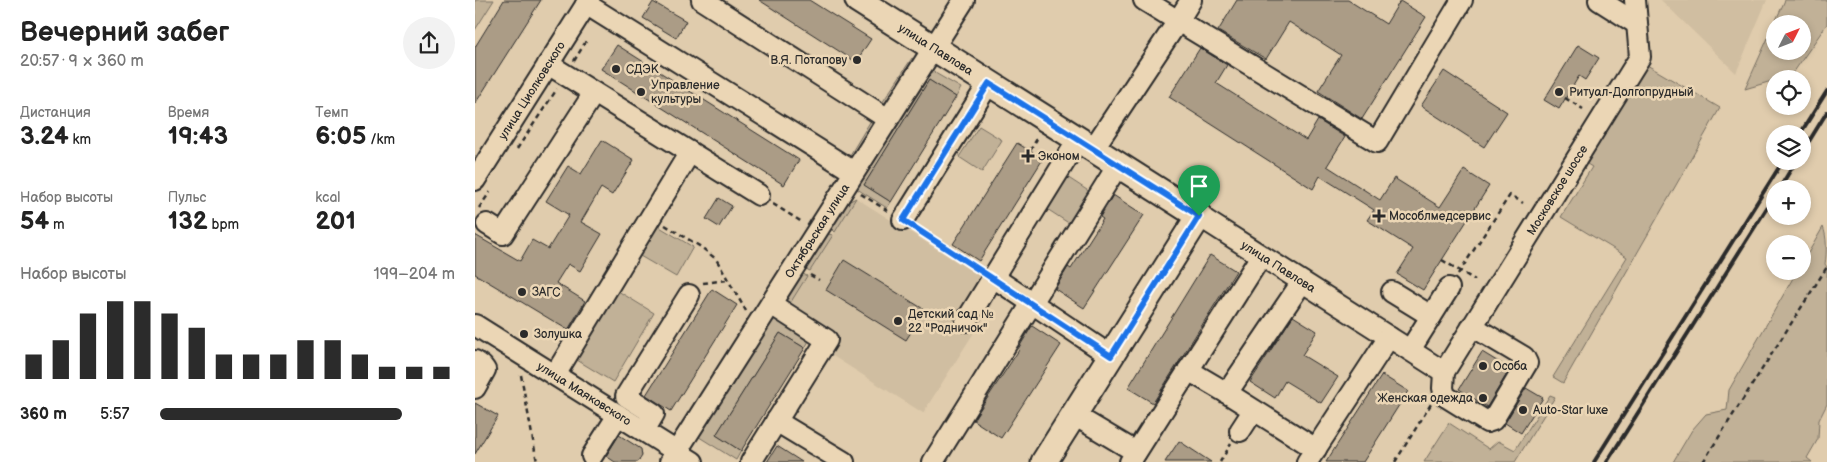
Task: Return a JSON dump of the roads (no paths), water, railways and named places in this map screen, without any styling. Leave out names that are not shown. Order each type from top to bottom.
[{"type":"main road","name":"улица Павлова","points":[[858,0],[1199,216]]},
{"type":"main road","points":[[1044,462],[1199,216]]},
{"type":"street","points":[[702,0],[888,119]]},
{"type":"street","name":"Октябрьская улица","points":[[680,459],[771,304],[855,181],[888,119],[964,0]]},
{"type":"street","points":[[1144,0],[1377,142],[1462,0]]},
{"type":"street","points":[[966,321],[993,277],[1086,145],[1178,21],[1191,0]]},
{"type":"street","points":[[1599,0],[1637,24]]},
{"type":"street","name":"Московское шоссе","points":[[1444,372],[1640,57],[1635,0]]},
{"type":"street","points":[[592,6],[855,181]]},
{"type":"street","name":"улица Циолковского","points":[[483,185],[548,64],[592,6]]},
{"type":"street","points":[[548,64],[759,194]]},
{"type":"street","points":[[903,220],[989,83]]},
{"type":"street","points":[[481,219],[503,234],[595,93]]},
{"type":"street","points":[[555,375],[690,152]]},
{"type":"street","points":[[933,462],[1118,165]]},
{"type":"street","name":"улица Павлова","points":[[1199,216],[1444,372]]},
{"type":"street","points":[[1074,415],[1133,457],[1261,256]]},
{"type":"street","points":[[993,277],[1111,356]]},
{"type":"street","points":[[1410,350],[1454,279]]},
{"type":"street","points":[[1227,393],[1302,282]]},
{"type":"street","points":[[1392,292],[1431,316]]},
{"type":"street","points":[[643,431],[654,414],[627,396],[689,295]]},
{"type":"street","points":[[751,462],[827,340],[771,304]]},
{"type":"street","name":"улица Маяковского","points":[[475,325],[643,431],[680,459]]},
{"type":"street","points":[[1444,372],[1443,388],[1445,396],[1481,419],[1487,422],[1493,420],[1527,363],[1526,360],[1472,326]]},
{"type":"street","points":[[1188,370],[1227,393],[1311,455],[1389,336]]},
{"type":"street","points":[[475,362],[485,370],[475,388]]},
{"type":"street","points":[[1240,431],[1253,411]]},
{"type":"street","points":[[593,456],[618,415]]},
{"type":"street","points":[[776,421],[843,462]]},
{"type":"railway","points":[[1806,125],[1827,91]]},
{"type":"railway","points":[[1811,138],[1827,112]]},
{"type":"railway","points":[[1594,462],[1777,170]]},
{"type":"railway","points":[[1784,180],[1791,170]]},
{"type":"railway","points":[[1607,462],[1766,209]]},
{"type":"place","name":"В.Я. Потапову","points":[[857,60]]},
{"type":"place","name":"СДЭК","points":[[616,69]]},
{"type":"place","name":"Управление культуры","points":[[641,92]]},
{"type":"place","name":"Ритуал-Долгопрудный","points":[[1559,92]]},
{"type":"place","name":"Эконом","points":[[1028,156]]},
{"type":"place","name":"Мособлмедсервис","points":[[1379,216]]},
{"type":"place","name":"ЗАГС","points":[[522,292]]},
{"type":"place","name":"Детский сад № 22 \"Родничок\"","points":[[898,321]]},
{"type":"place","name":"Золушка","points":[[524,334]]},
{"type":"place","name":"Особа","points":[[1483,366]]},
{"type":"place","name":"Женская одежда","points":[[1483,398]]},
{"type":"place","name":"Auto-Star luxe","points":[[1523,410]]}]
